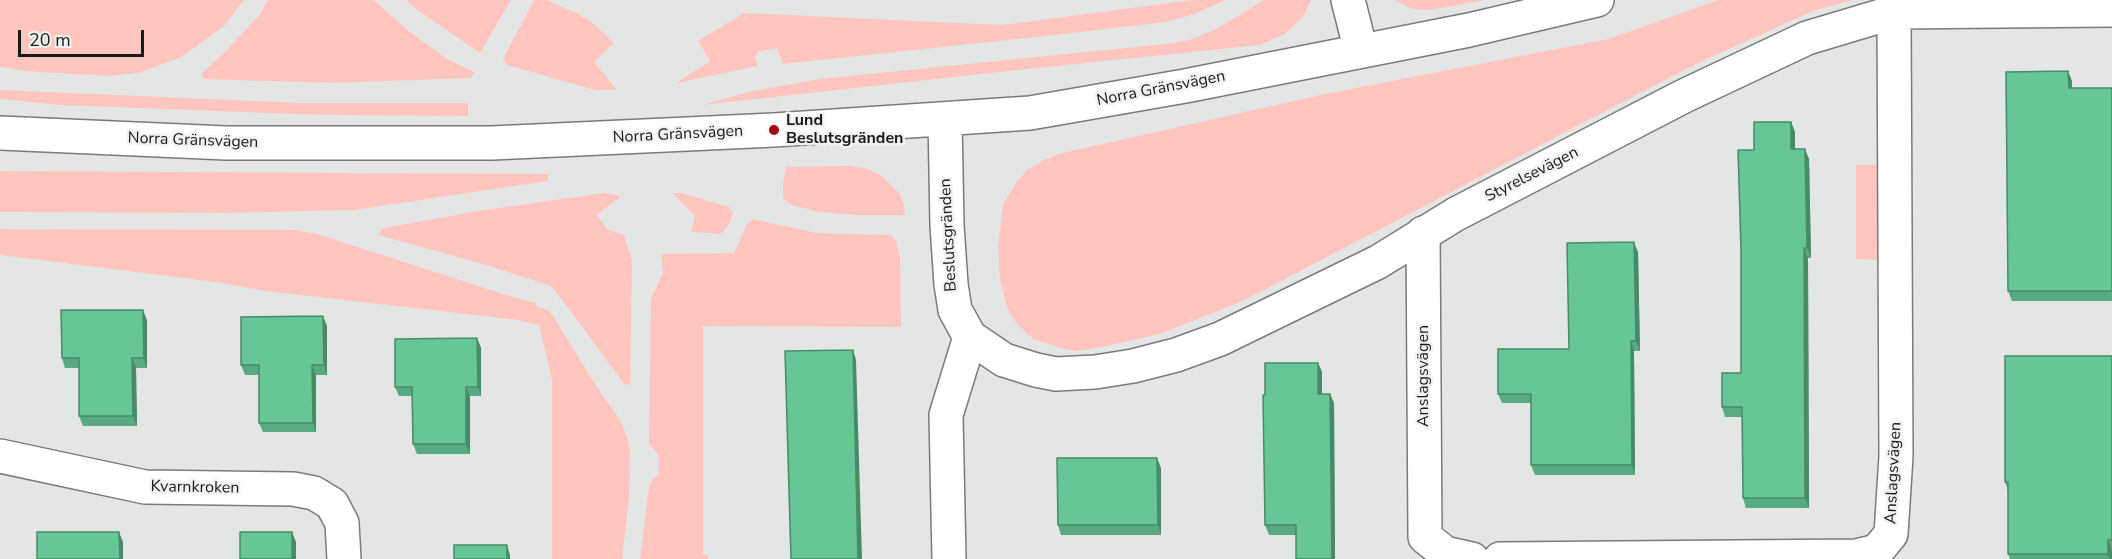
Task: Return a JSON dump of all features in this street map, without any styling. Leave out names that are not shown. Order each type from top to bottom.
[{"type":"street","points":[[1348,0],[1361,51]]},
{"type":"street","name":"Norra Gränsvägen","points":[[0,133],[226,143],[492,143],[774,130],[1030,113],[1185,86],[1469,30],[1597,0]]},
{"type":"street","name":"Styrelsevägen","points":[[970,337],[1004,360],[1056,374],[1095,372],[1133,366],[1176,355],[1220,339],[1378,262],[1456,214],[1663,107],[1807,38],[1894,12],[2112,10]]},
{"type":"street","name":"Anslagsvägen","points":[[1500,559],[1856,556],[1877,551],[1891,534],[1896,456],[1894,12]]},
{"type":"street","name":"Beslutsgränden","points":[[945,119],[946,225],[951,284],[955,310],[970,337]]},
{"type":"street","name":"Anslagsvägen","points":[[1424,233],[1425,537],[1445,553],[1472,559]]},
{"type":"street","points":[[949,559],[946,415],[970,337]]},
{"type":"street","name":"Kvarnkroken","points":[[0,456],[145,487],[293,489],[315,493],[332,504],[342,523],[344,559]]},
{"type":"shaded area","points":[[0,0],[244,0],[224,26],[182,57],[139,73],[108,76],[24,71],[0,67]]},
{"type":"shaded area","points":[[268,0],[374,0],[409,31],[447,59],[475,72],[471,78],[332,83],[203,79],[201,74],[260,14]]},
{"type":"shaded area","points":[[406,0],[511,0],[480,53]]},
{"type":"shaded area","points":[[534,0],[547,0],[578,14],[592,22],[614,43],[594,62],[617,90],[595,90],[507,65],[503,59]]},
{"type":"shaded area","points":[[1193,0],[1226,0],[1192,15],[1165,22],[1047,36],[783,64],[777,48],[758,52],[755,57],[758,66],[676,83],[710,61],[698,41],[744,13],[1002,25]]},
{"type":"shaded area","points":[[1264,0],[1311,0],[1304,16],[1285,34],[1260,45],[702,105],[752,91],[819,79],[1175,43],[1216,29]]},
{"type":"shaded area","points":[[1394,0],[1485,0],[1431,10],[1412,9]]},
{"type":"shaded area","points":[[1718,0],[1853,0],[1813,11],[1690,67],[1245,300],[1160,334],[1076,351],[1033,339],[1015,322],[1007,308],[1000,279],[998,248],[1003,204],[1027,170],[1043,160],[1062,153],[1330,93],[1608,39]]},
{"type":"shaded area","points":[[0,90],[303,103],[468,103],[468,116],[324,115],[59,105],[0,99]]},
{"type":"shaded area","points":[[1856,165],[1878,165],[1879,260],[1856,259]]},
{"type":"shaded area","points":[[786,167],[866,168],[881,175],[899,193],[904,204],[905,215],[819,212],[791,205],[783,198]]},
{"type":"shaded area","points":[[0,171],[548,174],[548,181],[354,210],[225,213],[0,212]]},
{"type":"shaded area","points":[[604,193],[622,196],[597,215],[607,229],[624,235],[632,260],[630,385],[624,384],[551,286],[378,235],[383,228],[478,211]]},
{"type":"shaded area","points":[[672,193],[681,193],[729,207],[733,213],[729,224],[721,234],[691,232],[695,216]]},
{"type":"shaded area","points":[[753,219],[817,233],[891,235],[896,241],[900,257],[901,327],[703,326],[703,554],[708,555],[708,559],[640,559],[649,487],[652,480],[659,474],[658,454],[649,444],[651,299],[663,272],[661,254],[734,253],[747,224]]},
{"type":"shaded area","points":[[0,229],[296,230],[317,234],[536,303],[537,306],[550,311],[620,420],[627,436],[630,450],[629,498],[622,559],[552,559],[552,380],[539,325],[518,320],[265,291],[215,282],[0,255]]},
{"type":"building","points":[[2068,71],[2069,88],[2112,88],[2112,291],[2008,291],[2006,72]]},
{"type":"building","points":[[1754,122],[1791,122],[1791,149],[1805,149],[1807,248],[1804,248],[1805,498],[1743,498],[1742,407],[1722,407],[1722,373],[1741,373],[1738,150],[1754,150]]},
{"type":"building","points":[[1634,242],[1636,341],[1631,341],[1632,465],[1531,465],[1531,394],[1498,394],[1498,349],[1569,349],[1567,243]]},
{"type":"building","points":[[61,310],[143,310],[144,358],[132,358],[133,416],[79,416],[79,358],[62,358]]},
{"type":"building","points":[[323,316],[324,365],[312,365],[313,423],[259,423],[259,365],[241,365],[241,317]]},
{"type":"building","points":[[477,338],[478,387],[466,387],[466,444],[413,444],[412,387],[395,387],[395,339]]},
{"type":"building","points":[[853,350],[858,559],[791,559],[785,351]]},
{"type":"building","points":[[2005,356],[2112,356],[2112,540],[2108,540],[2108,554],[2008,554],[2008,482],[2005,482]]},
{"type":"building","points":[[1265,363],[1318,363],[1318,394],[1330,394],[1332,559],[1296,559],[1296,525],[1265,525],[1263,395],[1265,395]]},
{"type":"building","points":[[1057,458],[1157,458],[1158,525],[1058,525]]},
{"type":"building","points":[[37,532],[119,532],[120,559],[37,559]]},
{"type":"building","points":[[240,532],[292,532],[292,559],[240,559]]},
{"type":"building","points":[[454,545],[507,545],[507,559],[454,559]]},
{"type":"place","name":"Lund Beslutsgränden","points":[[774,130]]}]
